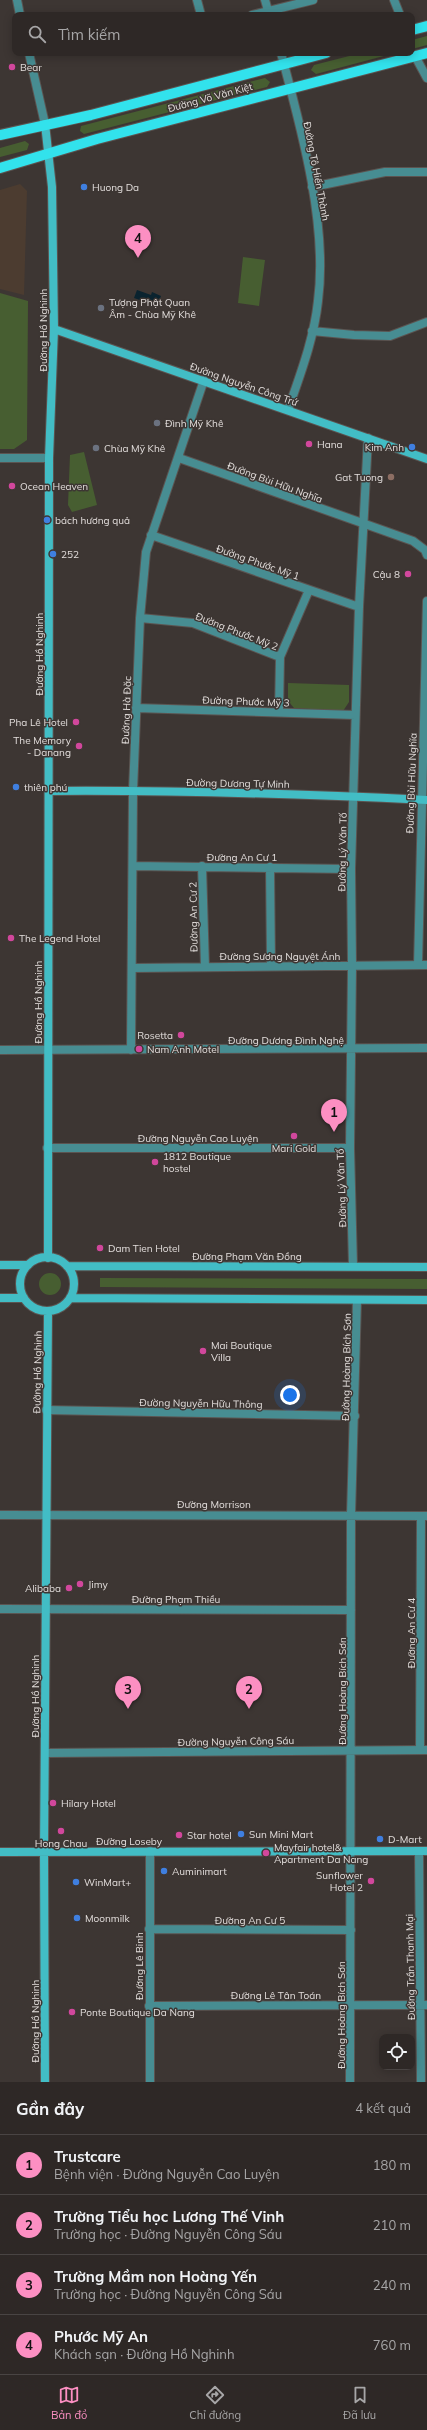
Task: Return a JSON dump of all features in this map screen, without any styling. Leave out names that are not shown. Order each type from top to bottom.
[{"type":"main road","points":[[415,29],[427,26]]},
{"type":"main road","name":"Đường Võ Văn Kiệt","points":[[0,168],[48,153],[427,53]]},
{"type":"main road","name":"Đường Võ Văn Kiệt","points":[[0,135],[90,115],[316,56]]},
{"type":"street","points":[[17,0],[19,12]]},
{"type":"street","points":[[197,0],[200,12]]},
{"type":"street","points":[[265,0],[269,12]]},
{"type":"street","points":[[272,12],[313,0]]},
{"type":"street","points":[[394,0],[399,12]]},
{"type":"street","name":"Đường Hồ Nghinh","points":[[30,56],[45,124],[52,187],[54,329],[49,458],[47,1050],[48,1258]]},
{"type":"street","name":"Đường Tô Hiến Thành","points":[[282,56],[312,187],[320,266],[318,302],[312,331],[288,410]]},
{"type":"street","points":[[415,56],[427,78]]},
{"type":"street","points":[[312,187],[385,172],[427,172]]},
{"type":"street","points":[[312,331],[354,335],[390,336],[427,322]]},
{"type":"street","name":"Đường Nguyễn Công Trứ","points":[[54,329],[204,380],[427,459]]},
{"type":"street","name":"Đường Hà Đặc","points":[[131,1050],[133,791],[140,618],[146,552],[179,458],[204,380]]},
{"type":"street","name":"Đường Lý Văn Tố","points":[[353,1266],[350,1148],[352,1050],[351,869],[359,607],[368,438]]},
{"type":"street","points":[[0,458],[49,458]]},
{"type":"street","name":"Đường Bùi Hữu Nghĩa","points":[[179,458],[413,542],[425,550],[427,555]]},
{"type":"street","name":"Đường Phước Mỹ 1","points":[[151,535],[359,607]]},
{"type":"street","points":[[279,711],[280,657],[309,590]]},
{"type":"street","name":"Đường Bùi Hữu Nghĩa","points":[[418,966],[424,800],[427,601]]},
{"type":"street","name":"Đường Phước Mỹ 2","points":[[140,618],[193,623],[280,657]]},
{"type":"street","name":"Đường Phước Mỹ 3","points":[[136,708],[279,711],[355,715]]},
{"type":"street","name":"Đường Dương Tự Minh","points":[[49,791],[133,791],[353,796],[424,800]]},
{"type":"street","name":"Đường An Cư 1","points":[[133,866],[351,869]]},
{"type":"street","name":"Đường An Cư 2","points":[[202,866],[205,967]]},
{"type":"street","points":[[270,867],[272,965]]},
{"type":"street","name":"Đường Sương Nguyệt Ánh","points":[[132,968],[272,965],[427,966]]},
{"type":"street","name":"Đường Dương Đình Nghệ","points":[[0,1050],[352,1050],[427,1048]]},
{"type":"street","name":"Đường Nguyễn Cao Luyện","points":[[47,1148],[350,1148]]},
{"type":"street","points":[[70,1298],[73,1278],[67,1266],[58,1260],[48,1258],[41,1258],[28,1265],[24,1271],[20,1284],[24,1298],[34,1308],[48,1311],[57,1309],[70,1298],[427,1300]]},
{"type":"street","points":[[0,1265],[28,1265]]},
{"type":"street","name":"Đường Phạm Văn Đồng","points":[[67,1266],[427,1267]]},
{"type":"street","points":[[0,1298],[24,1298]]},
{"type":"street","name":"Đường Hoàng Bích Sơn","points":[[350,2082],[352,1749],[351,1515],[355,1416],[357,1300]]},
{"type":"street","name":"Đường Hồ Nghinh","points":[[45,2082],[44,1852],[46,1410],[48,1311]]},
{"type":"street","name":"Đường Nguyễn Hữu Thông","points":[[46,1410],[355,1416]]},
{"type":"street","name":"Đường Morrison","points":[[0,1515],[424,1516]]},
{"type":"street","name":"Đường An Cư 4","points":[[424,1516],[424,1750]]},
{"type":"street","name":"Đường Phạm Thiều","points":[[0,1609],[351,1610]]},
{"type":"street","name":"Đường Nguyễn Công Sáu","points":[[45,1753],[352,1749],[424,1750]]},
{"type":"street","name":"Đường Lê Binh","points":[[150,1851],[150,2082]]},
{"type":"street","name":"Đường Loseby","points":[[0,1852],[423,1851]]},
{"type":"street","name":"Đường Trần Thanh Mại","points":[[420,2082],[424,2005],[423,1851]]},
{"type":"street","name":"Đường An Cư 5","points":[[149,1929],[351,1930]]},
{"type":"street","name":"Đường Lê Tân Toán","points":[[149,2006],[424,2005]]},
{"type":"shaded area","points":[[20,184],[27,191],[24,295],[0,289],[0,190]]},
{"type":"green space","points":[[427,36],[427,45],[415,48],[415,39]]},
{"type":"green space","points":[[349,56],[384,56],[316,74],[311,70],[314,65]]},
{"type":"green space","points":[[265,78],[270,82],[267,87],[84,134],[80,131],[81,126]]},
{"type":"green space","points":[[25,141],[29,144],[27,150],[0,157],[0,148]]},
{"type":"green space","points":[[243,257],[265,260],[259,306],[238,303]]},
{"type":"green space","points":[[0,293],[28,301],[27,440],[14,449],[0,449]]},
{"type":"green space","points":[[84,452],[97,505],[72,512],[68,505],[70,455]]},
{"type":"green space","points":[[288,683],[349,685],[349,702],[343,711],[294,708],[288,701]]},
{"type":"green space","points":[[50,1273],[54,1274],[60,1280],[60,1288],[54,1294],[50,1295],[46,1294],[40,1288],[39,1284],[40,1280],[46,1274]]},
{"type":"green space","points":[[100,1278],[427,1279],[427,1289],[100,1287]]},
{"type":"water","points":[[137,290],[151,295],[152,292],[161,296],[157,306],[134,298]]},
{"type":"place","name":"Bear","points":[[12,67]]},
{"type":"place","name":"Huong Da","points":[[84,187]]},
{"type":"place","name":"Phước Mỹ An","points":[[138,258]]},
{"type":"place","name":"Tượng Phật Quan Âm - Chùa Mỹ Khê","points":[[101,308]]},
{"type":"place","name":"Đình Mỹ Khê","points":[[157,423]]},
{"type":"place","name":"Hana","points":[[309,444]]},
{"type":"place","name":"Kim Anh","points":[[412,447]]},
{"type":"place","name":"Chùa Mỹ Khê","points":[[96,448]]},
{"type":"place","name":"Gat Tuong","points":[[391,477]]},
{"type":"place","name":"Ocean Heaven","points":[[12,486]]},
{"type":"place","name":"bách hương quả","points":[[47,520]]},
{"type":"place","name":"252","points":[[53,554]]},
{"type":"place","name":"Cậu 8","points":[[408,574]]},
{"type":"place","name":"Pha Lê Hotel","points":[[76,722]]},
{"type":"place","name":"The Memory - Danang","points":[[79,746]]},
{"type":"place","name":"thiên phú","points":[[16,787]]},
{"type":"place","name":"The Legend Hotel","points":[[11,938]]},
{"type":"place","name":"Rosetta","points":[[181,1035]]},
{"type":"place","name":"Nam Anh Motel","points":[[139,1049]]},
{"type":"place","name":"Trustcare","points":[[334,1132]]},
{"type":"place","name":"Mari Gold","points":[[294,1136]]},
{"type":"place","name":"1812 Boutique hostel","points":[[155,1162]]},
{"type":"place","name":"Dam Tien Hotel","points":[[100,1248]]},
{"type":"place","name":"Mai Boutique Villa","points":[[203,1351]]},
{"type":"place","name":"Jimy","points":[[80,1584]]},
{"type":"place","name":"Alibaba","points":[[69,1588]]},
{"type":"place","name":"Trường Mầm non Hoàng Yến","points":[[128,1709]]},
{"type":"place","name":"Trường Tiểu học Lương Thế Vinh","points":[[249,1709]]},
{"type":"place","name":"Hilary Hotel","points":[[53,1803]]},
{"type":"place","name":"Hong Chau","points":[[61,1831]]},
{"type":"place","name":"Sun Mini Mart","points":[[241,1834]]},
{"type":"place","name":"Star hotel","points":[[179,1835]]},
{"type":"place","name":"D-Mart","points":[[380,1839]]},
{"type":"place","name":"Mayfair hotel& Apartment Da Nang","points":[[266,1853]]},
{"type":"place","name":"Auminimart","points":[[164,1871]]},
{"type":"place","name":"Sunflower Hotel 2","points":[[371,1881]]},
{"type":"place","name":"WinMart+","points":[[76,1882]]},
{"type":"place","name":"Moonmilk","points":[[77,1918]]},
{"type":"place","name":"Ponte Boutique Da Nang","points":[[72,2012]]}]
